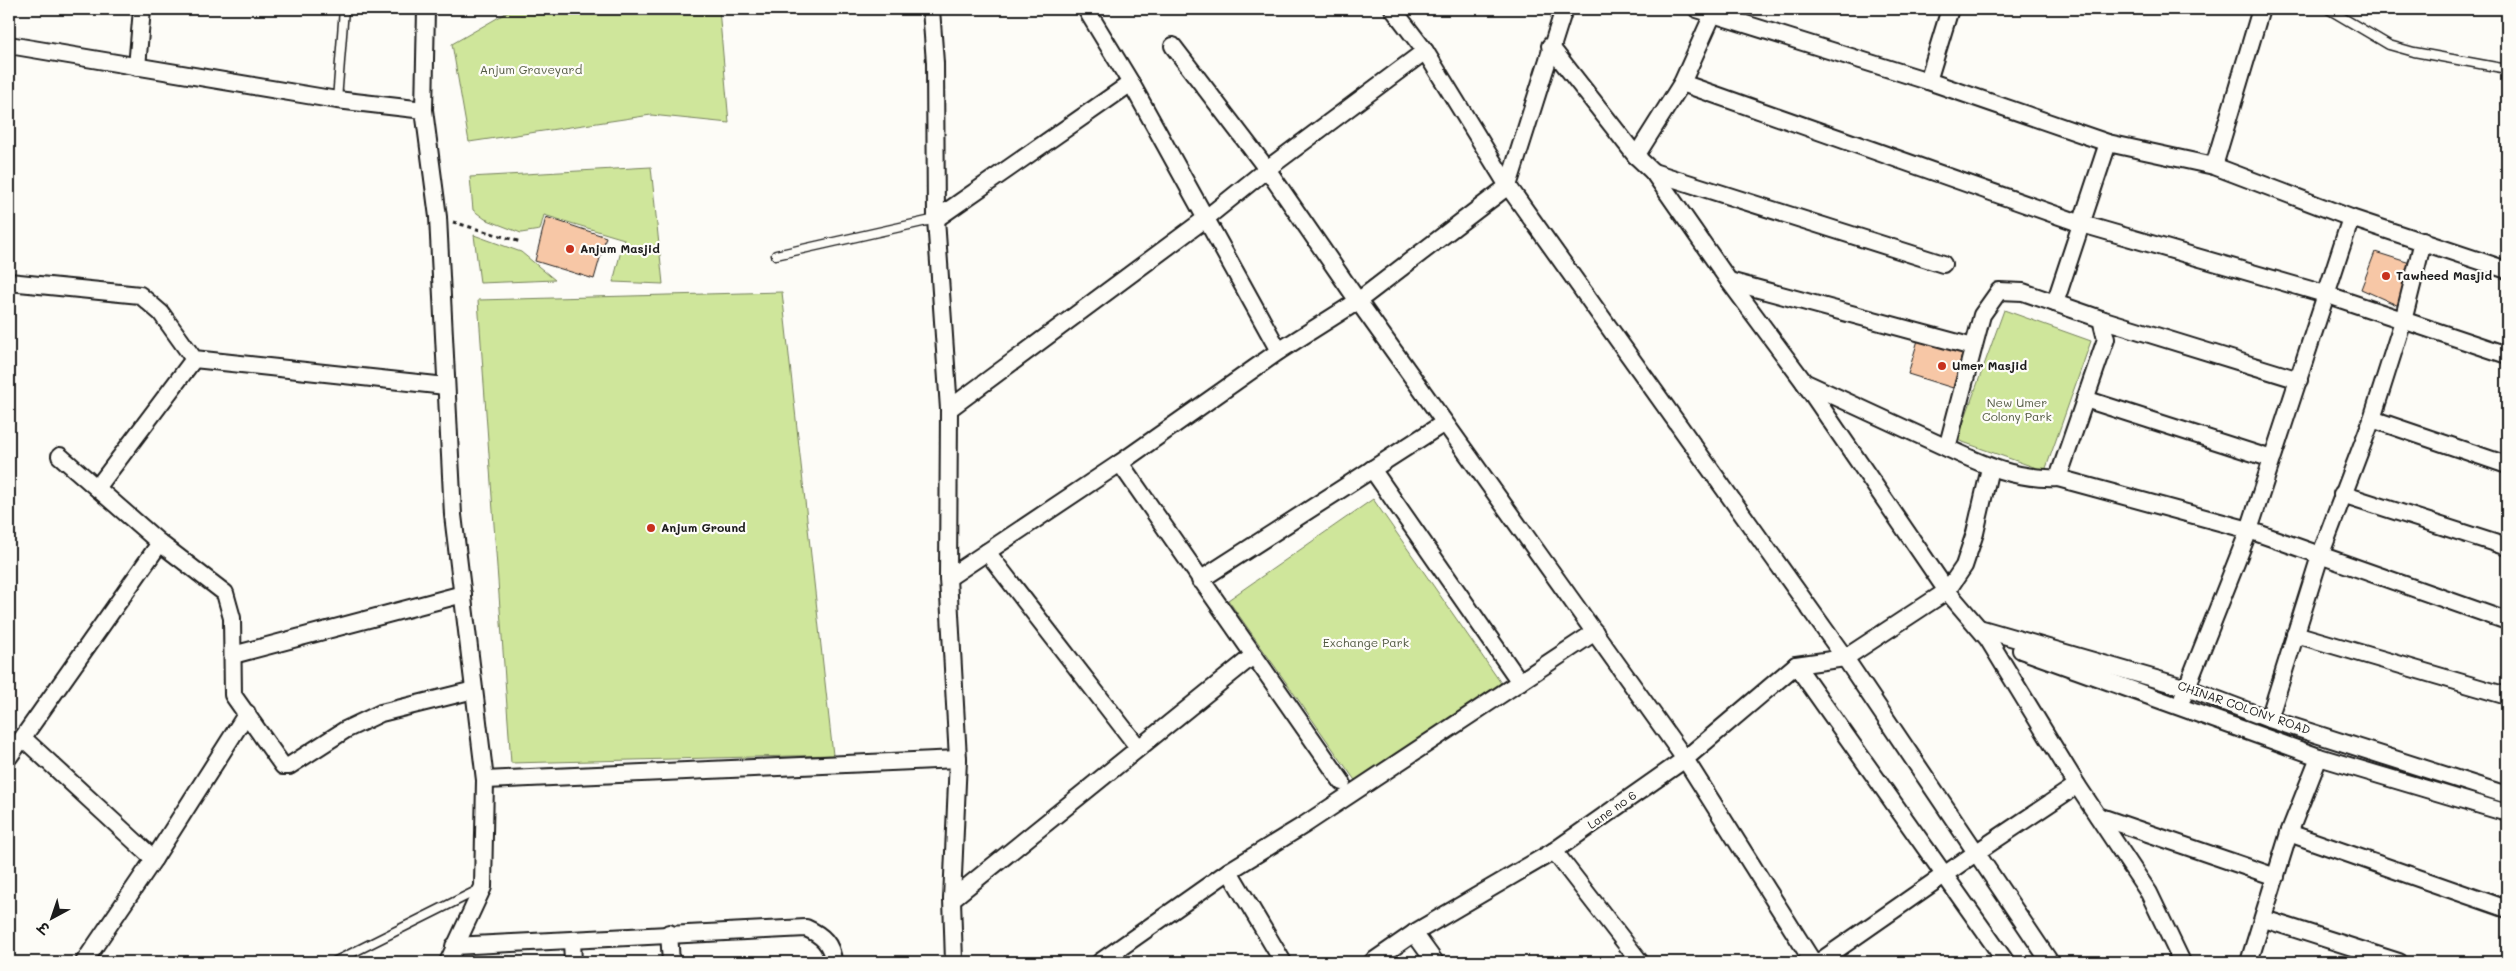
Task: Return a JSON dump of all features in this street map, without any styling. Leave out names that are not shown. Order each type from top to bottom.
[{"type":"street","points":[[137,67],[142,9]]},
{"type":"street","points":[[426,9],[424,110],[438,217],[453,515],[485,780],[483,887],[448,962]]},
{"type":"street","points":[[931,9],[935,63],[936,219],[949,409],[948,578],[958,759],[952,899],[954,962]]},
{"type":"street","points":[[1086,9],[1131,82],[1279,351]]},
{"type":"street","points":[[1393,9],[1425,51],[1508,186],[1845,658],[1977,852],[2044,960]]},
{"type":"street","points":[[948,578],[1120,463],[1279,351],[1358,301],[1508,186],[1550,46],[1564,9]]},
{"type":"street","points":[[1928,81],[1950,9]]},
{"type":"street","points":[[2214,166],[2261,9]]},
{"type":"street","points":[[1636,156],[1682,83],[1705,11],[1928,81],[2108,143],[2214,166],[2351,218],[2507,270]]},
{"type":"street","points":[[9,45],[337,100],[424,110]]},
{"type":"street","points":[[1174,46],[1267,169],[1444,423],[1685,759],[1814,962]]},
{"type":"street","points":[[1550,46],[1636,156],[1653,172],[1729,281],[1804,382],[1947,591],[1984,633],[2077,785],[2149,893],[2182,962]]},
{"type":"street","points":[[949,409],[1205,219],[1267,169],[1425,51]]},
{"type":"street","points":[[936,219],[1131,82]]},
{"type":"street","points":[[1682,83],[2082,224],[2325,294],[2507,355]]},
{"type":"street","points":[[2055,303],[2108,143]]},
{"type":"street","points":[[1653,172],[1943,264]]},
{"type":"street","points":[[2180,706],[2249,530],[2351,218]]},
{"type":"street","points":[[2269,719],[2320,556],[2372,419],[2403,321],[2423,241]]},
{"type":"street","points":[[1729,281],[1973,347]]},
{"type":"street","points":[[9,282],[140,295],[161,313],[194,359],[446,386]]},
{"type":"street","points":[[1947,448],[1982,315],[1999,291],[2023,292],[2101,319],[2298,380]]},
{"type":"street","points":[[2058,478],[2106,339],[2101,319]]},
{"type":"street","points":[[97,488],[194,359]]},
{"type":"street","points":[[1804,382],[1990,468],[2035,479],[2058,478],[2249,530],[2507,621]]},
{"type":"street","points":[[2085,399],[2272,459]]},
{"type":"street","points":[[2372,419],[2507,465]]},
{"type":"street","points":[[1200,580],[1444,423]]},
{"type":"street","points":[[60,456],[160,543],[225,593],[232,618],[234,655],[233,695],[277,759],[285,767],[345,730],[381,713],[474,690]]},
{"type":"street","points":[[1120,463],[1342,782]]},
{"type":"street","points":[[1990,468],[1975,533],[1964,566],[1947,591],[1845,658],[1796,665],[2006,962]]},
{"type":"street","points":[[1372,469],[1520,682]]},
{"type":"street","points":[[2342,494],[2507,548]]},
{"type":"street","points":[[9,757],[160,543]]},
{"type":"street","points":[[987,552],[1138,747]]},
{"type":"street","points":[[234,655],[463,594]]},
{"type":"street","points":[[1100,962],[1228,871],[1304,825],[1595,632]]},
{"type":"street","name":"CHINAR COLONY ROAD","points":[[1984,633],[2187,688],[2269,719],[2507,795]]},
{"type":"street","name":"CHINAR COLONY ROAD","points":[[1984,633],[2319,757],[2507,813]]},
{"type":"street","points":[[2295,634],[2507,696]]},
{"type":"street","points":[[952,899],[1254,655]]},
{"type":"street","name":"Lane no 6","points":[[1372,962],[1414,933],[1554,851],[1685,759],[1796,665]]},
{"type":"street","points":[[84,962],[154,860],[247,713]]},
{"type":"street","points":[[23,738],[154,860]]},
{"type":"street","points":[[2249,962],[2264,919],[2289,833],[2319,757]]},
{"type":"street","points":[[485,780],[958,759]]},
{"type":"street","points":[[1819,962],[1944,874],[2077,785]]},
{"type":"street","points":[[2098,816],[2276,877]]},
{"type":"street","points":[[2289,833],[2507,909]]},
{"type":"street","points":[[1554,851],[1640,962]]},
{"type":"street","points":[[1228,871],[1283,962]]},
{"type":"street","points":[[2264,919],[2399,962]]},
{"type":"street","points":[[454,946],[806,928],[823,937],[830,945],[834,962]]},
{"type":"street","points":[[1414,933],[1434,962]]},
{"type":"street","points":[[669,934],[670,962]]},
{"type":"street","points":[[572,941],[573,962]]},
{"type":"lane","points":[[337,100],[344,9]]},
{"type":"lane","points":[[2328,9],[2389,45],[2414,52],[2507,69]]},
{"type":"lane","points":[[776,255],[936,219]]},
{"type":"lane","points":[[334,962],[483,887]]},
{"type":"path","points":[[438,217],[521,242]]},
{"type":"green space","name":"Anjum Graveyard","points":[[513,9],[719,9],[729,123],[651,115],[469,142],[452,44]]},
{"type":"green space","points":[[651,167],[663,284],[613,282],[624,239],[544,215],[540,230],[521,233],[485,219],[473,210],[470,177]]},
{"type":"green space","points":[[474,235],[521,252],[555,280],[480,283]]},
{"type":"green space","name":"Anjum Ground","points":[[782,292],[833,755],[511,763],[478,300]]},
{"type":"green space","name":"New Umer Colony Park","points":[[2004,310],[2091,341],[2045,471],[1957,440]]},
{"type":"green space","name":"Exchange Park","points":[[1373,499],[1503,686],[1359,786],[1228,600]]},
{"type":"building","name":"Anjum Masjid","points":[[546,217],[606,237],[594,279],[535,261]]},
{"type":"building","name":"Tawheed Masjid","points":[[2375,252],[2410,263],[2399,306],[2361,289]]},
{"type":"building","points":[[1918,340],[1963,353],[1953,388],[1908,374]]},
{"type":"place","name":"Anjum Masjid","points":[[570,249]]},
{"type":"place","name":"Tawheed Masjid","points":[[2386,276]]},
{"type":"place","name":"Umer Masjid","points":[[1942,366]]},
{"type":"place","name":"Anjum Ground","points":[[651,528]]}]
